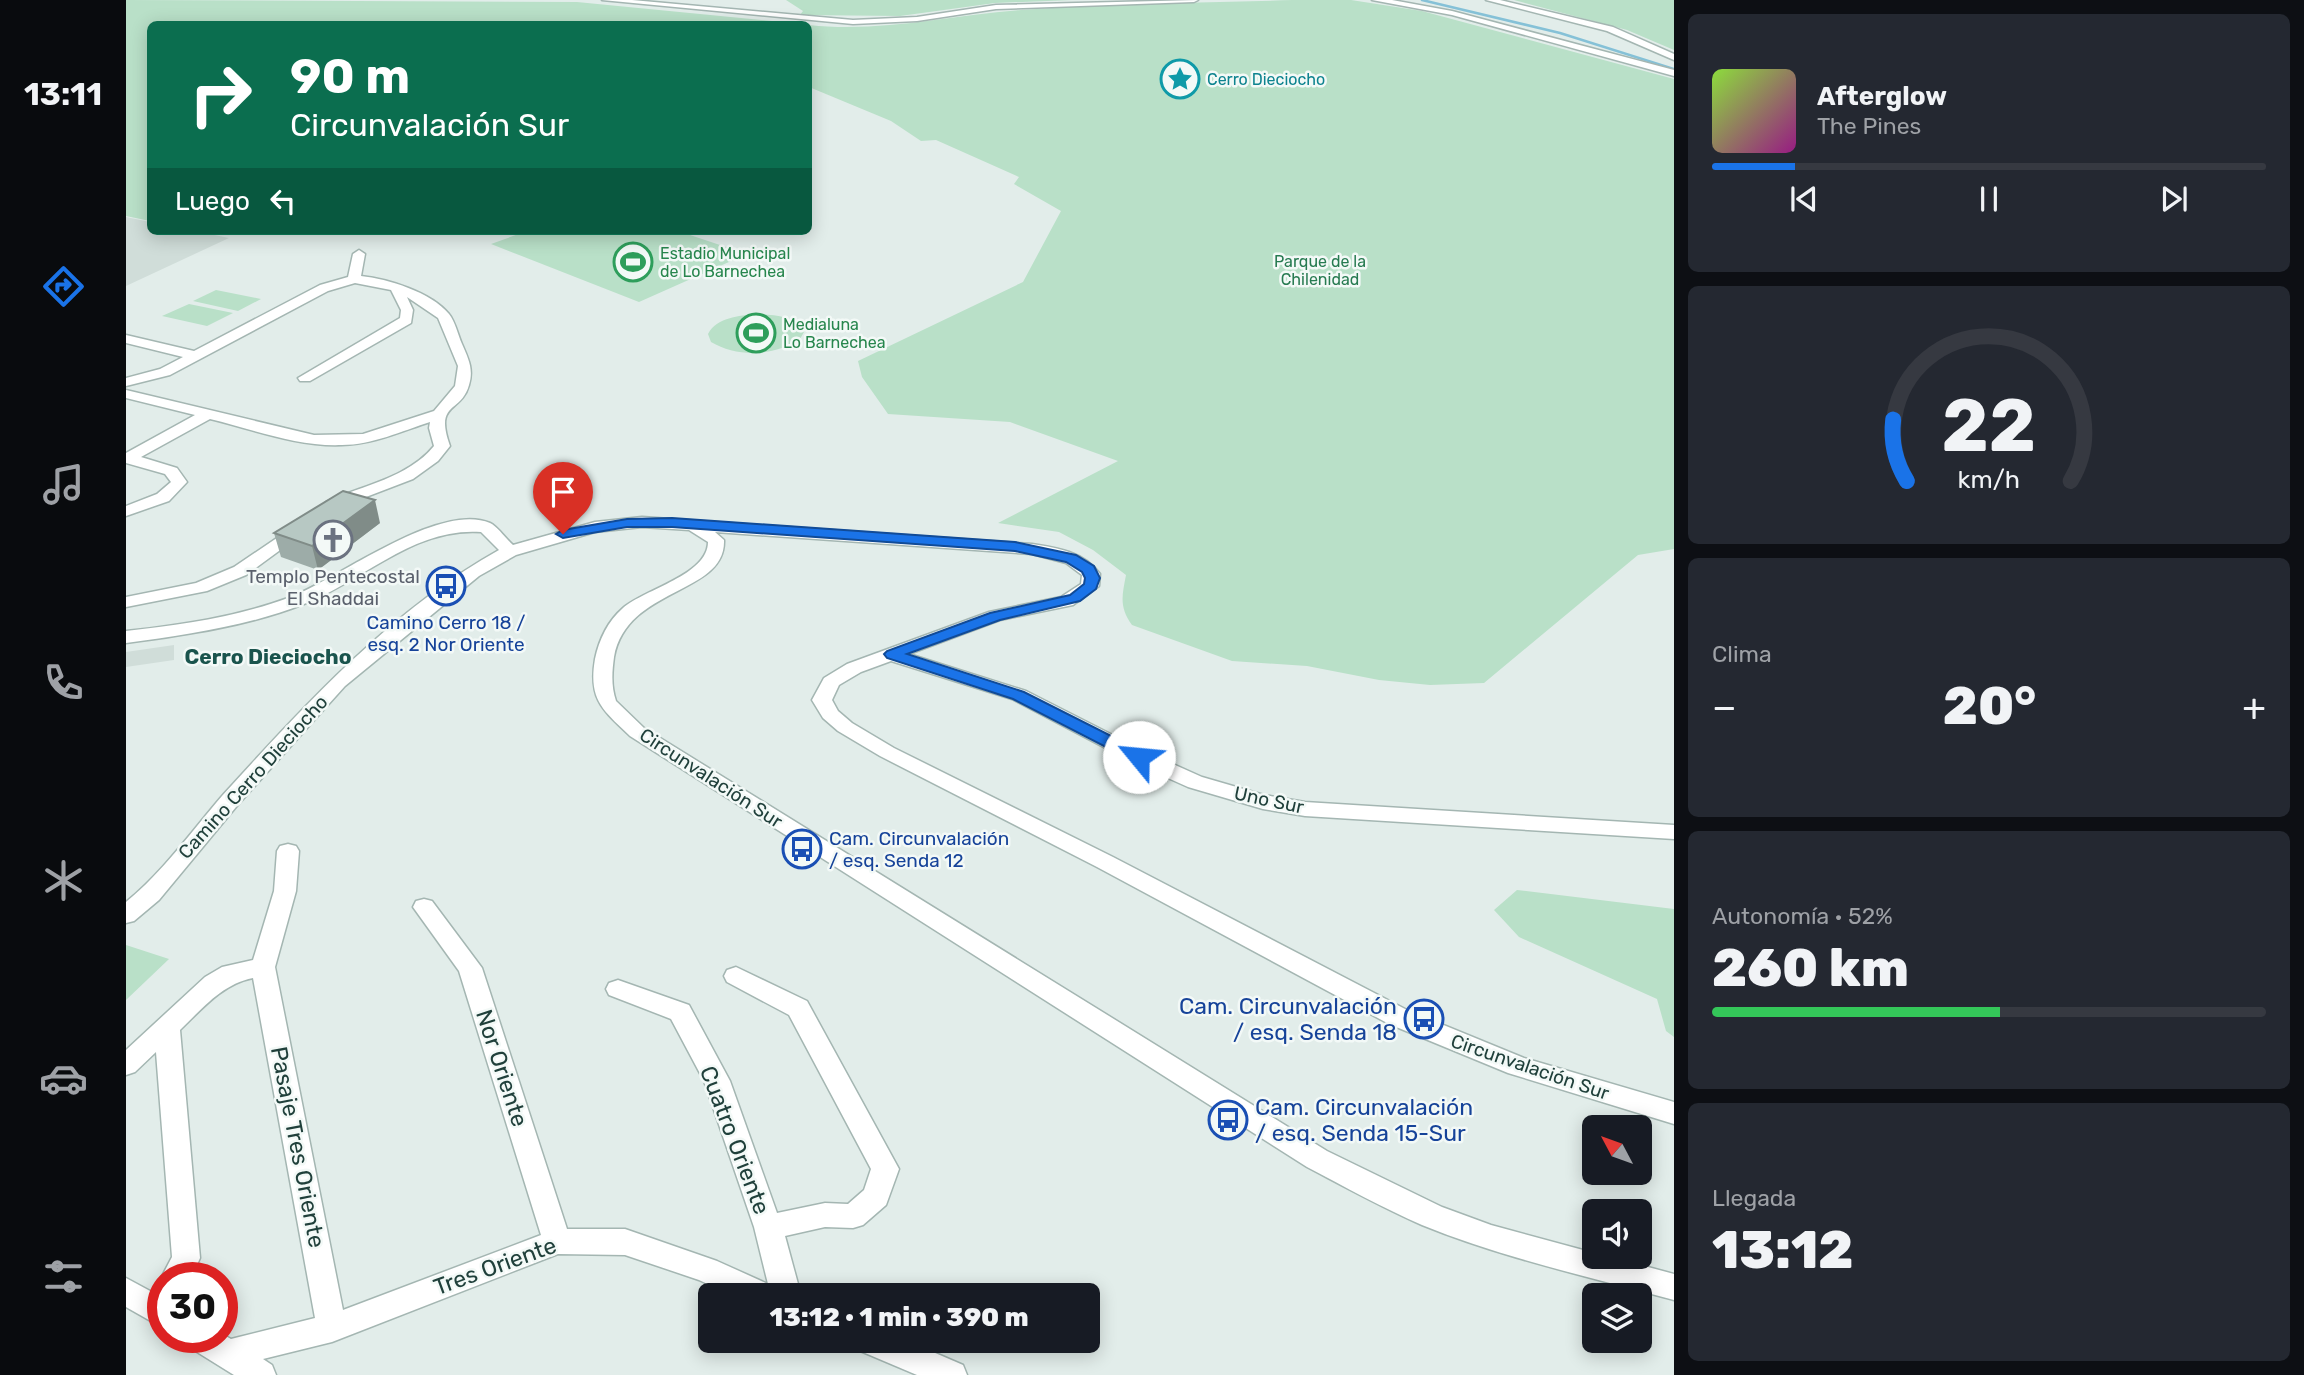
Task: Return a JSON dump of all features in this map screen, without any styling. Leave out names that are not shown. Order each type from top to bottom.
[{"type":"street","points":[[606,0],[853,22],[917,19],[996,6],[1194,0]]},
{"type":"street","points":[[1376,0],[1432,9],[1533,33],[1674,73]]},
{"type":"street","points":[[1490,0],[1610,29],[1674,57]]},
{"type":"street","points":[[354,279],[359,254]]},
{"type":"street","points":[[126,383],[155,376],[324,288],[354,279],[374,281],[416,296],[444,316],[465,366],[462,387],[439,414],[436,428],[442,446],[433,460],[416,471],[346,498],[310,519],[271,551],[240,571],[201,587],[126,602]]},
{"type":"street","points":[[305,378],[406,320],[407,310],[396,288]]},
{"type":"street","points":[[126,339],[196,356]]},
{"type":"street","points":[[126,394],[314,440],[343,442],[373,436],[439,414]]},
{"type":"street","points":[[127,458],[208,414]]},
{"type":"street","points":[[126,511],[161,498],[175,490],[178,482],[171,471],[127,458]]},
{"type":"street","name":"Camino Cerro Dieciocho","points":[[126,915],[151,894],[229,802],[354,667],[473,572],[510,551],[595,527],[642,522],[686,524]]},
{"type":"street","points":[[126,637],[243,617],[299,601],[400,547],[443,528],[473,524],[486,527],[491,536],[510,551]]},
{"type":"street","name":"Circunvalación Sur","points":[[686,524],[1015,546],[1062,555],[1084,565],[1091,573],[1090,586],[1075,598],[995,616],[854,668],[831,682],[822,700],[830,714],[845,727],[887,752],[1105,862],[1346,991],[1434,1034],[1517,1066],[1674,1113]]},
{"type":"street","name":"Circunvalación Sur","points":[[686,524],[706,532],[716,540],[718,550],[715,559],[695,574],[640,603],[617,625],[607,643],[603,669],[606,700],[637,732],[1317,1159],[1434,1217],[1486,1235],[1674,1287]]},
{"type":"street","name":"Uno Sur","points":[[892,654],[1019,695],[1139,757],[1195,782],[1263,802],[1305,808],[1674,832]]},
{"type":"street","points":[[126,1065],[214,983],[231,973],[263,967],[285,891],[288,851]]},
{"type":"street","name":"Nor Oriente","points":[[424,907],[470,968],[557,1241]]},
{"type":"street","name":"Pasaje Tres Oriente","points":[[263,967],[332,1328]]},
{"type":"street","points":[[737,976],[798,1008],[885,1169],[876,1197],[853,1216],[825,1215],[768,1227]]},
{"type":"street","name":"Cuatro Oriente","points":[[618,989],[680,1012],[717,1081],[768,1227],[783,1283]]},
{"type":"street","points":[[167,1028],[186,1258],[184,1262]]},
{"type":"street","name":"Tres Oriente","points":[[229,1354],[332,1328],[557,1241],[625,1242],[707,1270],[736,1283]]},
{"type":"street","points":[[126,1291],[147,1301]]},
{"type":"street","points":[[900,1353],[952,1375]]},
{"type":"street","points":[[229,1354],[261,1375]]},
{"type":"shaded area","points":[[126,217],[147,221],[147,235],[214,235],[229,238],[126,286]]},
{"type":"shaded area","points":[[174,645],[174,660],[126,667],[126,652]]},
{"type":"green space","points":[[126,0],[577,2],[771,21],[147,21],[147,220],[126,216]]},
{"type":"green space","points":[[786,0],[1072,0],[995,3],[900,16],[800,15],[803,11]]},
{"type":"green space","name":"Parque de la Chilenidad","points":[[1351,0],[1422,11],[1674,79],[1674,549],[1638,555],[1484,683],[1430,685],[1379,680],[1307,666],[1232,661],[1132,625],[1125,613],[1123,601],[1126,575],[1093,550],[1059,532],[998,523],[1118,461],[1010,422],[888,414],[862,377],[858,361],[1023,282],[1061,211],[1014,184],[1019,177],[936,140],[921,141],[891,121],[812,88],[812,25],[862,27],[994,12],[1089,6]]},
{"type":"green space","points":[[1514,0],[1674,0],[1674,50],[1627,30]]},
{"type":"green space","name":"Estadio Municipal de Lo Barnechea","points":[[516,235],[690,235],[747,254],[639,302],[491,244]]},
{"type":"green space","points":[[216,290],[261,299],[238,311],[193,301]]},
{"type":"green space","points":[[189,304],[233,313],[207,326],[162,316]]},
{"type":"green space","name":"Medialuna Lo Barnechea","points":[[756,314],[789,319],[804,332],[800,339],[790,345],[768,352],[744,353],[711,342],[708,334],[717,324],[729,318]]},
{"type":"green space","points":[[1517,890],[1674,909],[1674,1037],[1666,1031],[1657,999],[1519,937],[1494,910]]},
{"type":"green space","points":[[126,945],[169,959],[126,1000]]},
{"type":"building","points":[[343,491],[375,500],[312,546],[274,533]]},
{"type":"waterway","points":[[1422,0],[1560,33],[1674,69]]},
{"type":"place","name":"Cerro Dieciocho","points":[[1180,79]]},
{"type":"place","name":"Estadio Municipal de Lo Barnechea","points":[[633,262]]},
{"type":"place","name":"Medialuna Lo Barnechea","points":[[756,333]]},
{"type":"place","name":"Templo Pentecostal El Shaddai","points":[[333,540]]},
{"type":"place","name":"Camino Cerro 18 / esq. 2 Nor Oriente","points":[[446,586]]},
{"type":"place","name":"Cam. Circunvalación / esq. Senda 12","points":[[802,849]]},
{"type":"place","name":"Cam. Circunvalación / esq. Senda 18","points":[[1424,1019]]},
{"type":"place","name":"Cam. Circunvalación / esq. Senda 15-Sur","points":[[1228,1120]]},
{"type":"district","name":"Cerro Dieciocho","points":[[268,656]]},
{"type":"route","points":[[563,534],[595,527],[657,522],[1015,546],[1071,558],[1084,565],[1092,578],[1090,586],[1075,598],[995,616],[892,654],[1019,695],[1139,757]]}]
